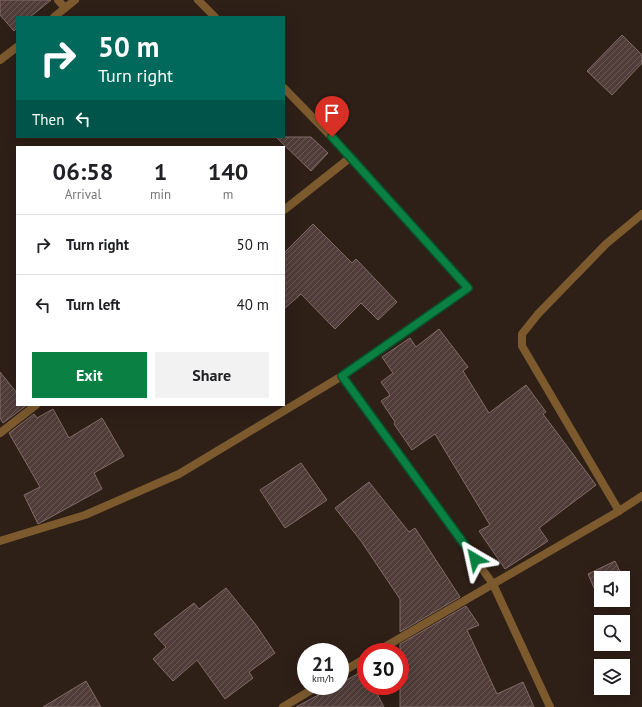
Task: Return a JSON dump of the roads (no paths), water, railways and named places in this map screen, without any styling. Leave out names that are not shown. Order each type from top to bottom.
[{"type":"street","points":[[58,0],[65,8]]},
{"type":"street","points":[[55,16],[75,0]]},
{"type":"street","points":[[198,0],[214,16]]},
{"type":"street","points":[[0,60],[16,48]]},
{"type":"street","points":[[0,541],[85,515],[179,474],[342,376],[468,288],[351,157],[285,89]]},
{"type":"street","points":[[285,209],[351,157]]},
{"type":"street","points":[[619,511],[522,346],[522,334],[538,314],[606,244],[642,214]]},
{"type":"street","points":[[342,376],[493,584],[550,707]]},
{"type":"street","points":[[0,433],[35,406]]},
{"type":"street","points":[[391,643],[619,511],[642,496]]},
{"type":"street","points":[[283,707],[303,695]]}]
